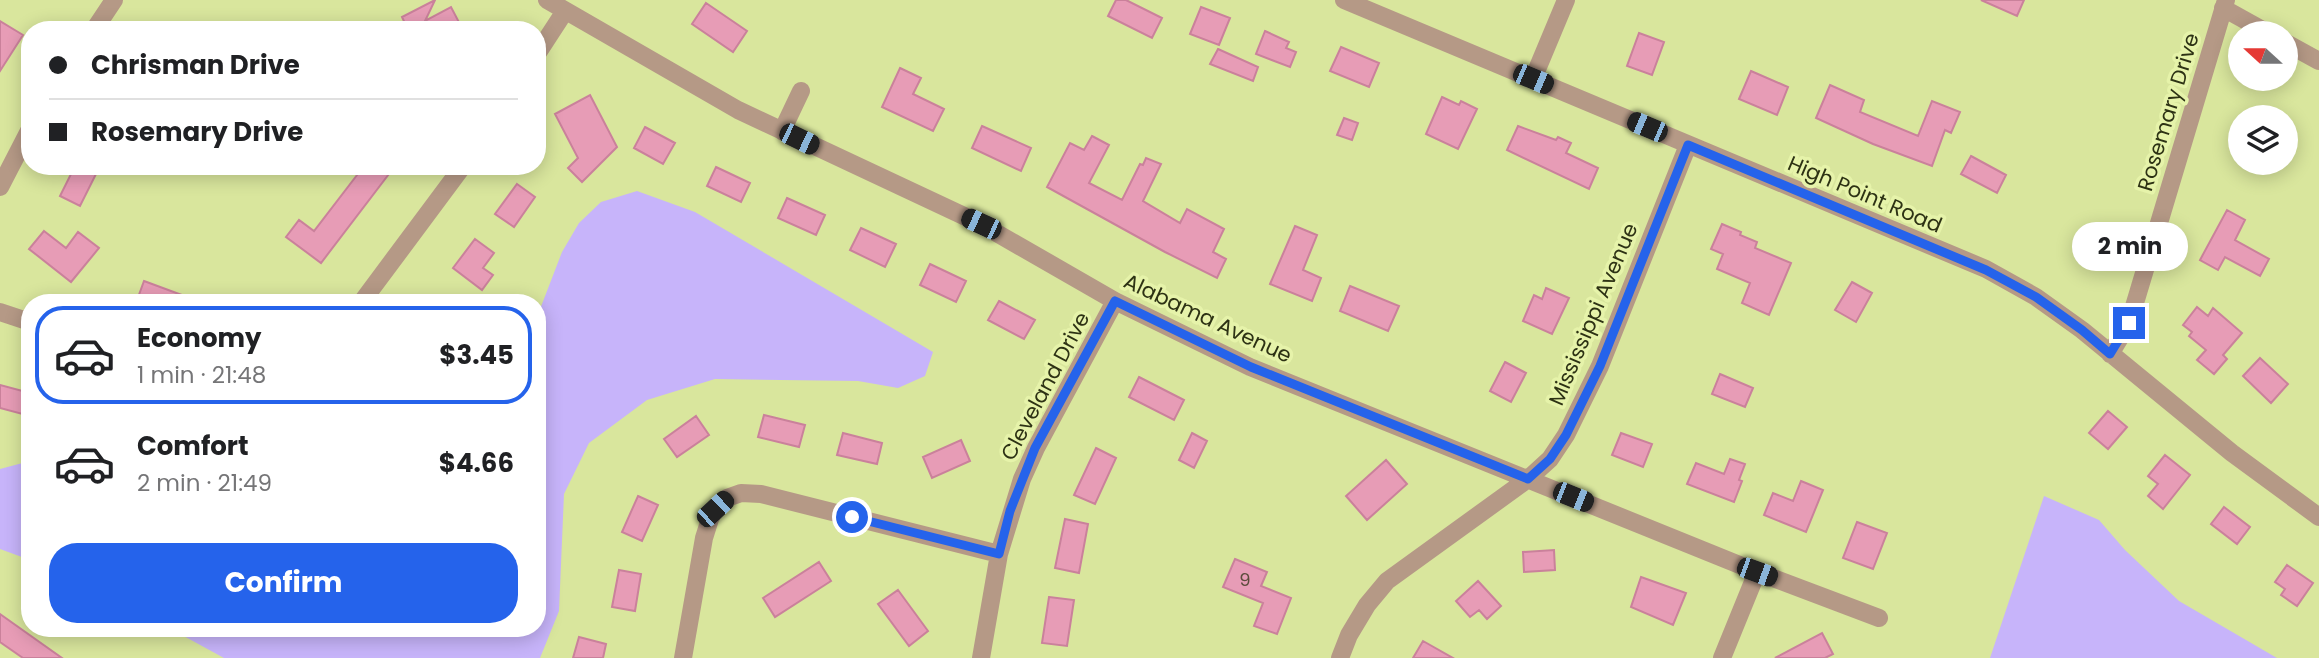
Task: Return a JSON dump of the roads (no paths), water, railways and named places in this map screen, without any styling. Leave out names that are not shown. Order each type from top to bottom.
[{"type":"street","points":[[100,21],[114,0]]},
{"type":"street","name":"Alabama Avenue","points":[[547,0],[738,110],[981,224],[1115,301],[1251,367],[1757,572],[1879,618]]},
{"type":"street","name":"High Point Road","points":[[1343,0],[1986,270],[2036,297],[2082,330],[2232,453],[2319,517]]},
{"type":"street","points":[[1533,79],[1566,0]]},
{"type":"street","points":[[2225,4],[2250,21]]},
{"type":"street","name":"Rosemary Drive","points":[[2110,354],[2129,323],[2225,4]]},
{"type":"street","points":[[546,40],[565,11]]},
{"type":"street","points":[[2298,50],[2319,61]]},
{"type":"street","points":[[782,131],[801,91]]},
{"type":"street","name":"Mississippi Avenue","points":[[1340,658],[1361,615],[1388,581],[1528,479],[1550,459],[1566,435],[1600,366],[1688,145]]},
{"type":"street","points":[[0,187],[21,146]]},
{"type":"street","points":[[368,294],[456,175]]},
{"type":"street","name":"Cleveland Drive","points":[[981,658],[999,554],[1010,511],[1035,448],[1115,301]]},
{"type":"street","points":[[0,312],[21,320]]},
{"type":"street","points":[[682,658],[704,538],[715,509],[727,498],[741,493],[761,494],[999,554]]},
{"type":"street","points":[[1722,658],[1757,572]]}]
